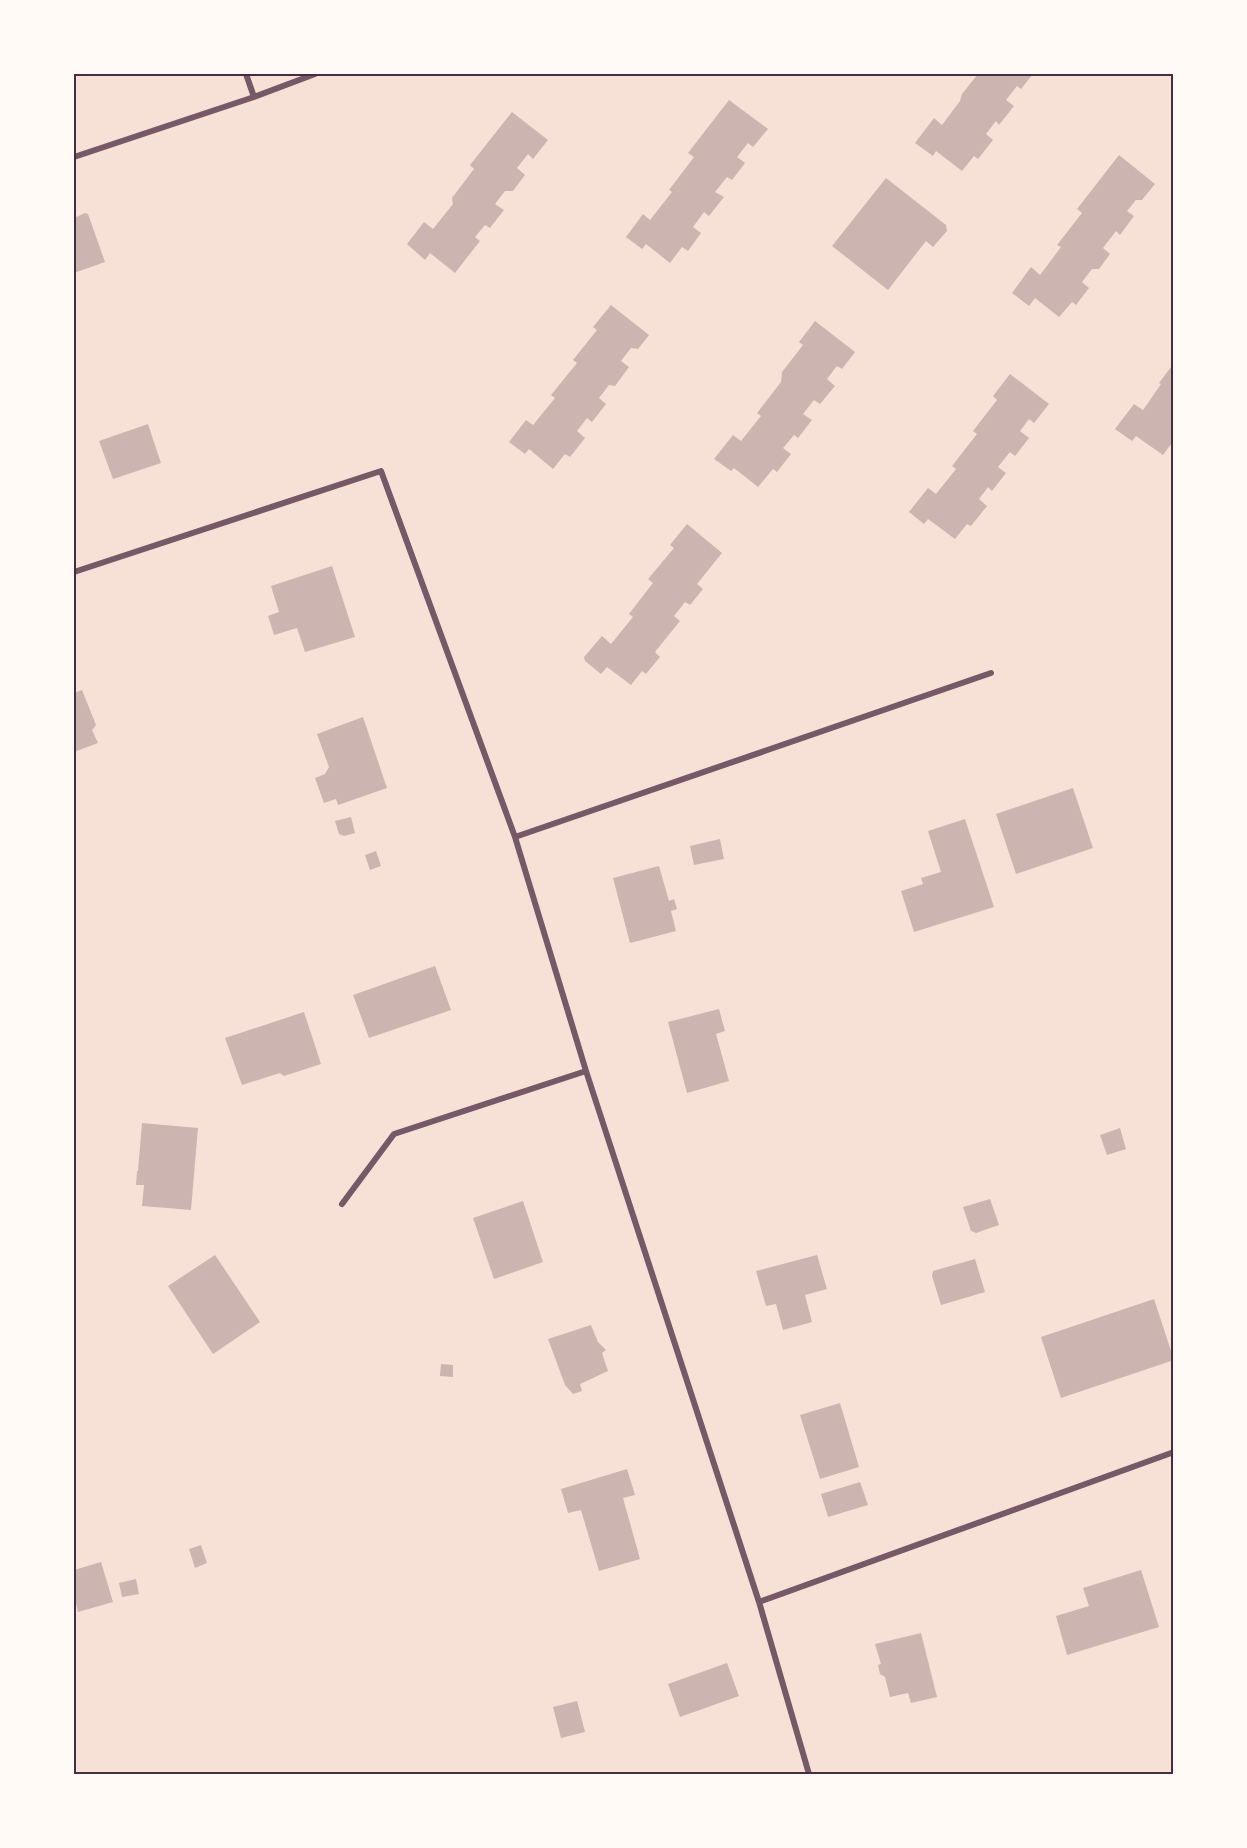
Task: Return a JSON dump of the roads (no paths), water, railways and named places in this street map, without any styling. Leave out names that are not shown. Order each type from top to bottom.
[{"type":"street","points":[[246,74],[254,97]]},
{"type":"street","points":[[74,157],[254,97],[315,74]]},
{"type":"street","points":[[74,572],[381,471],[515,837],[586,1071],[759,1602],[809,1774]]},
{"type":"street","points":[[515,837],[991,673]]},
{"type":"street","points":[[342,1204],[394,1134],[586,1071]]},
{"type":"street","points":[[759,1602],[1173,1452]]}]
